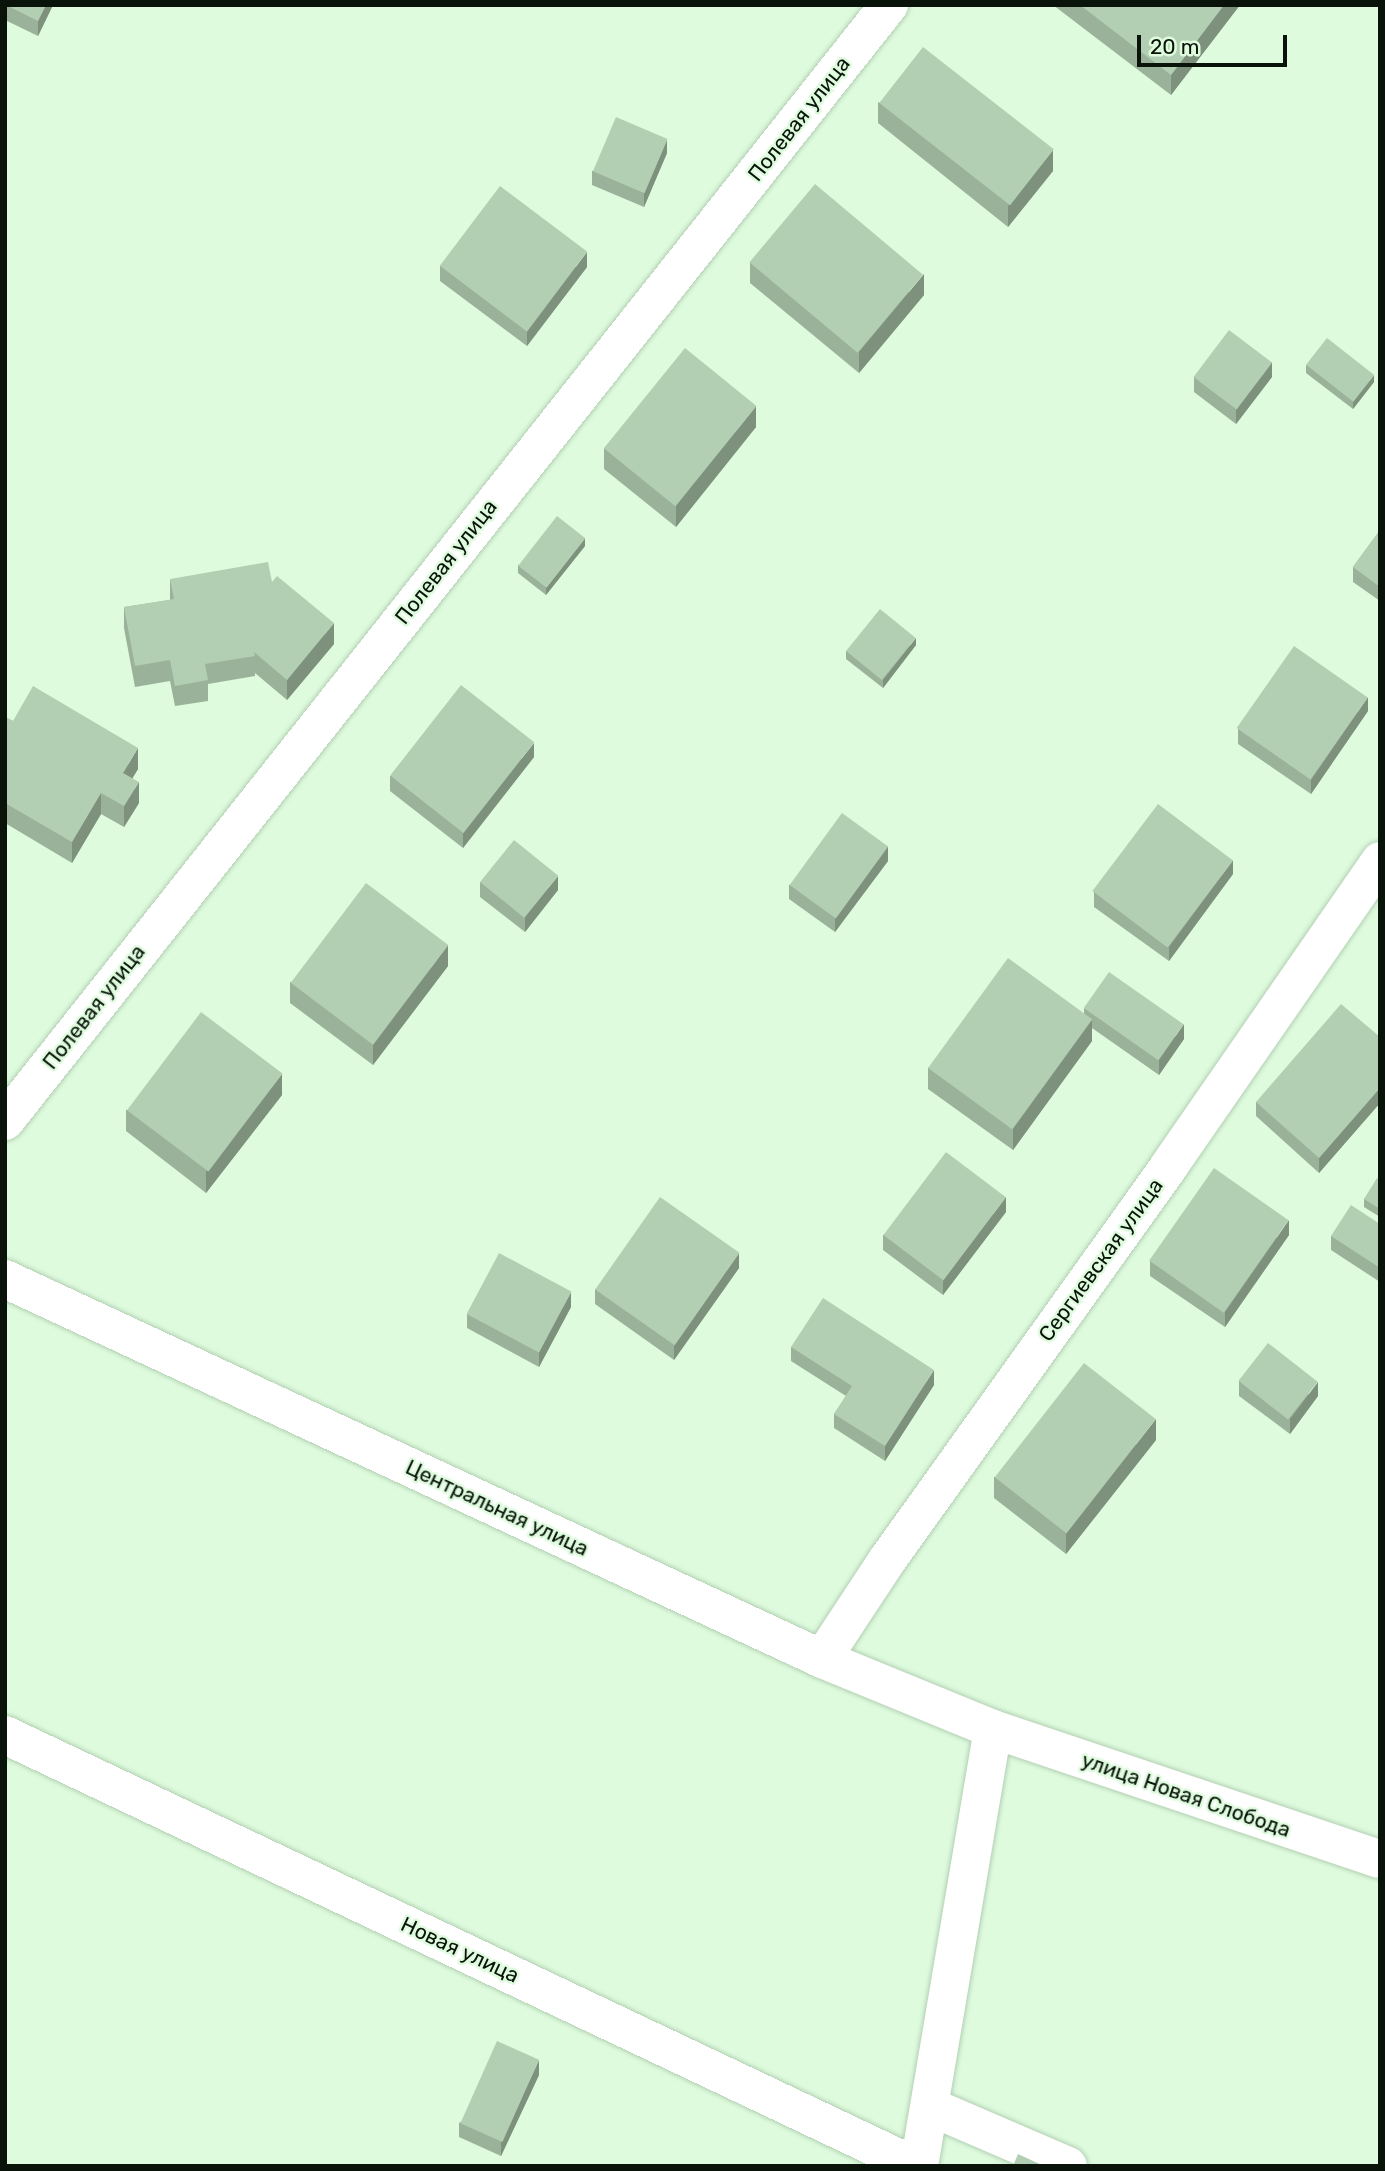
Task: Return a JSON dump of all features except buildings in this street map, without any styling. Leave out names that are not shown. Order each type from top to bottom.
[{"type":"street","name":"Полевая улица","points":[[5,1121],[889,5]]},
{"type":"street","name":"Сергиевская улица","points":[[822,1659],[888,1559],[1169,1166],[1380,861]]},
{"type":"street","name":"Центральная улица","points":[[5,1279],[822,1659],[993,1729]]},
{"type":"street","name":"улица Новая Слобода","points":[[993,1729],[1380,1859]]},
{"type":"street","points":[[917,2166],[931,2107],[993,1729]]},
{"type":"street","name":"Новая улица","points":[[5,1735],[917,2166]]},
{"type":"street","points":[[931,2107],[1068,2166]]}]
